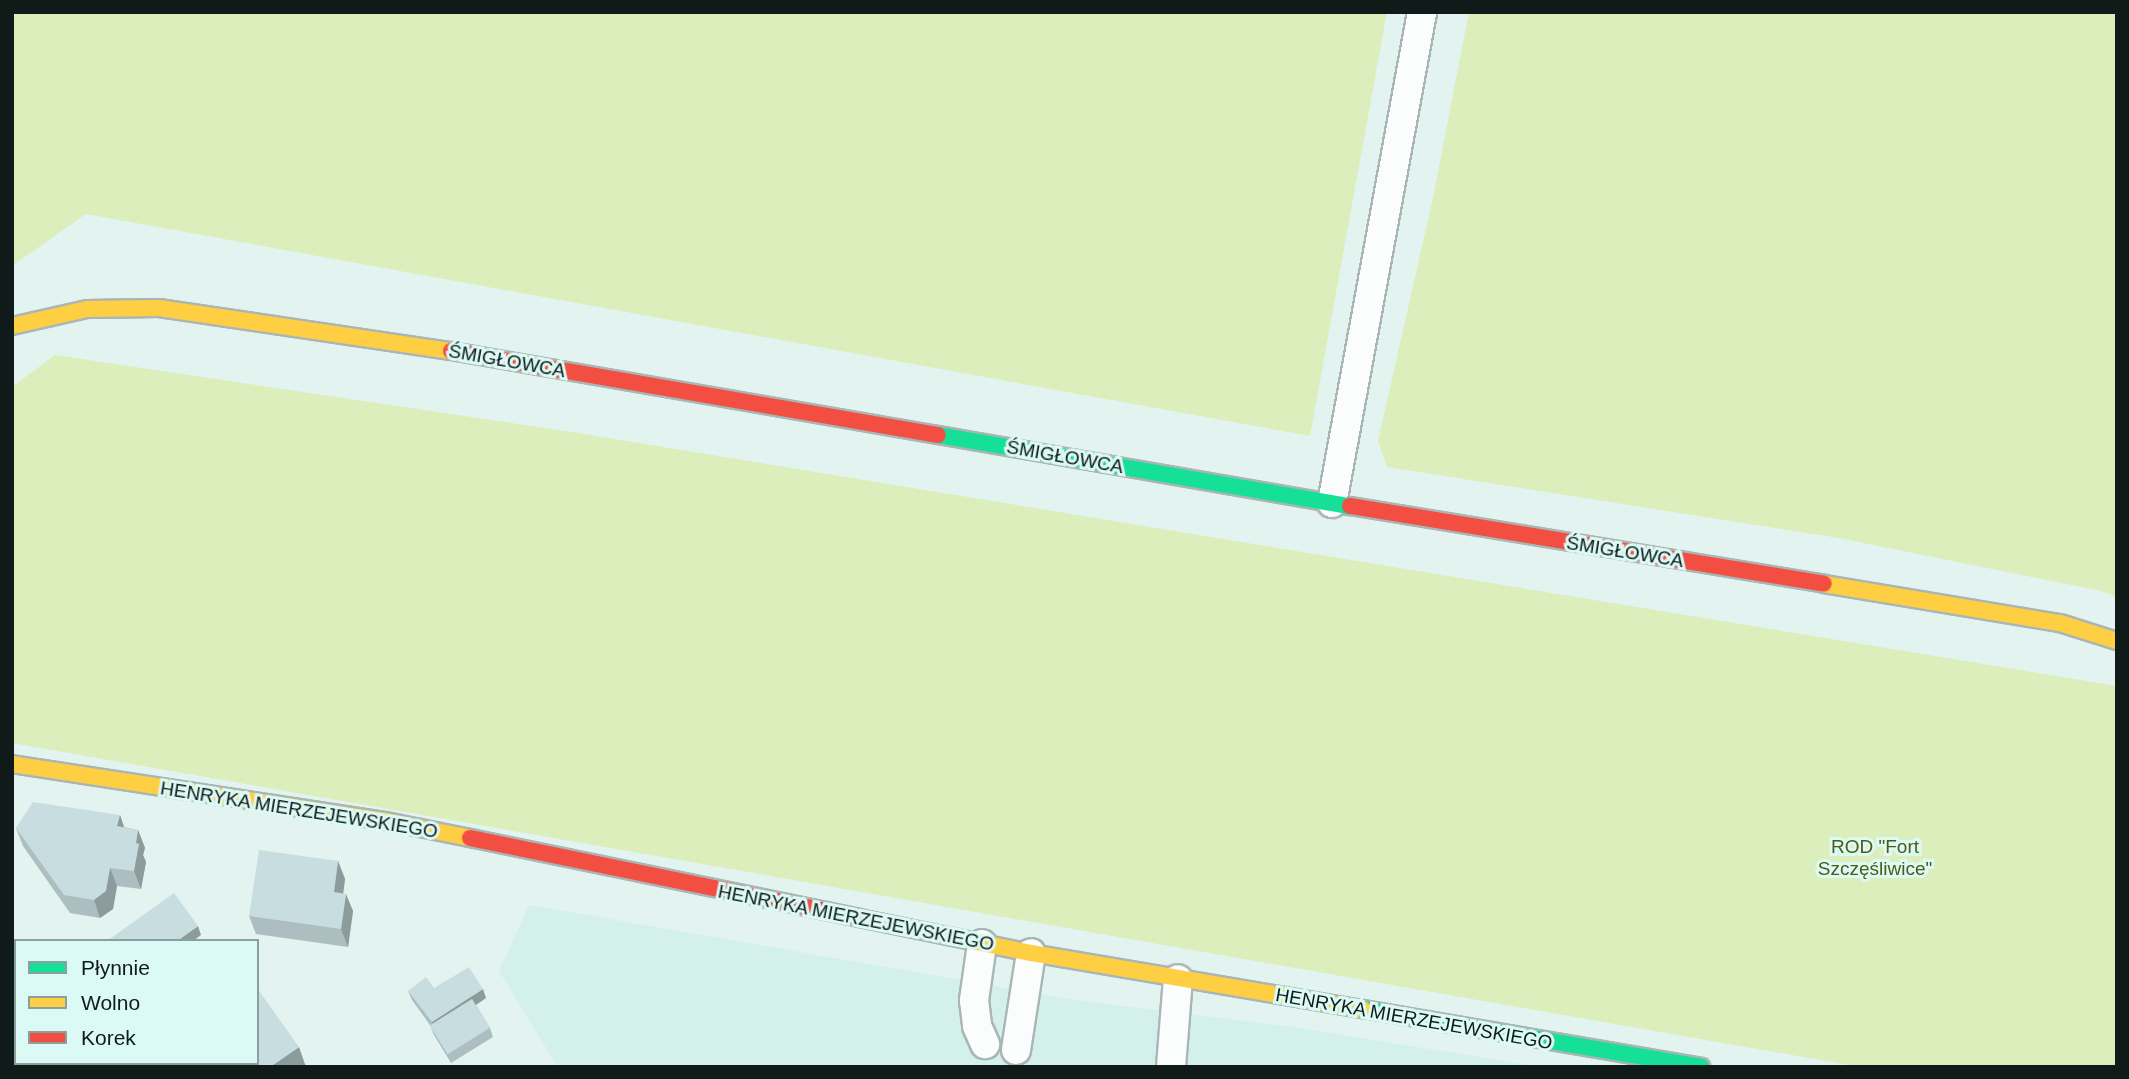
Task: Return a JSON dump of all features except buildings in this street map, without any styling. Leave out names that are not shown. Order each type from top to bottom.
[{"type":"street","name":"ŚMIGŁOWCA","points":[[12,326],[88,309],[159,308],[394,341],[1332,503],[2060,623],[2117,641]]},
{"type":"street","name":"HENRYKA MIERZEJEWSKIEGO","points":[[12,764],[385,821],[1031,953],[1701,1067]]},
{"type":"lane","points":[[1332,503],[1422,12]]},
{"type":"lane","points":[[973,942],[977,1026],[985,1044]]},
{"type":"lane","points":[[1016,1050],[1031,953]]},
{"type":"lane","points":[[1171,1067],[1178,979]]},
{"type":"shaded area","points":[[529,905],[1082,1001],[1287,1026],[1541,1067],[558,1067],[499,971]]},
{"type":"green space","points":[[12,12],[1387,12],[1310,436],[86,214],[12,266]]},
{"type":"green space","points":[[1469,12],[2117,12],[2117,597],[2101,591],[1839,538],[1387,467],[1378,441],[1433,198]]},
{"type":"green space","name":"ROD \"Fort Szczęśliwice\"","points":[[55,355],[578,433],[2117,686],[2117,1067],[1860,1067],[12,743],[12,387]]},
{"type":"traffic: fast","points":[[938,435],[1350,506]]},
{"type":"traffic: fast","points":[[1363,1009],[1701,1067]]},
{"type":"traffic: slow","points":[[12,326],[87,309],[159,308],[451,351]]},
{"type":"traffic: slow","points":[[1824,584],[2060,623],[2117,641]]},
{"type":"traffic: slow","points":[[12,764],[385,821],[470,838]]},
{"type":"traffic: slow","points":[[859,918],[1031,953],[1363,1009]]},
{"type":"traffic: jam","points":[[451,351],[938,435]]},
{"type":"traffic: jam","points":[[1350,506],[1824,584]]},
{"type":"traffic: jam","points":[[470,838],[859,918]]}]
